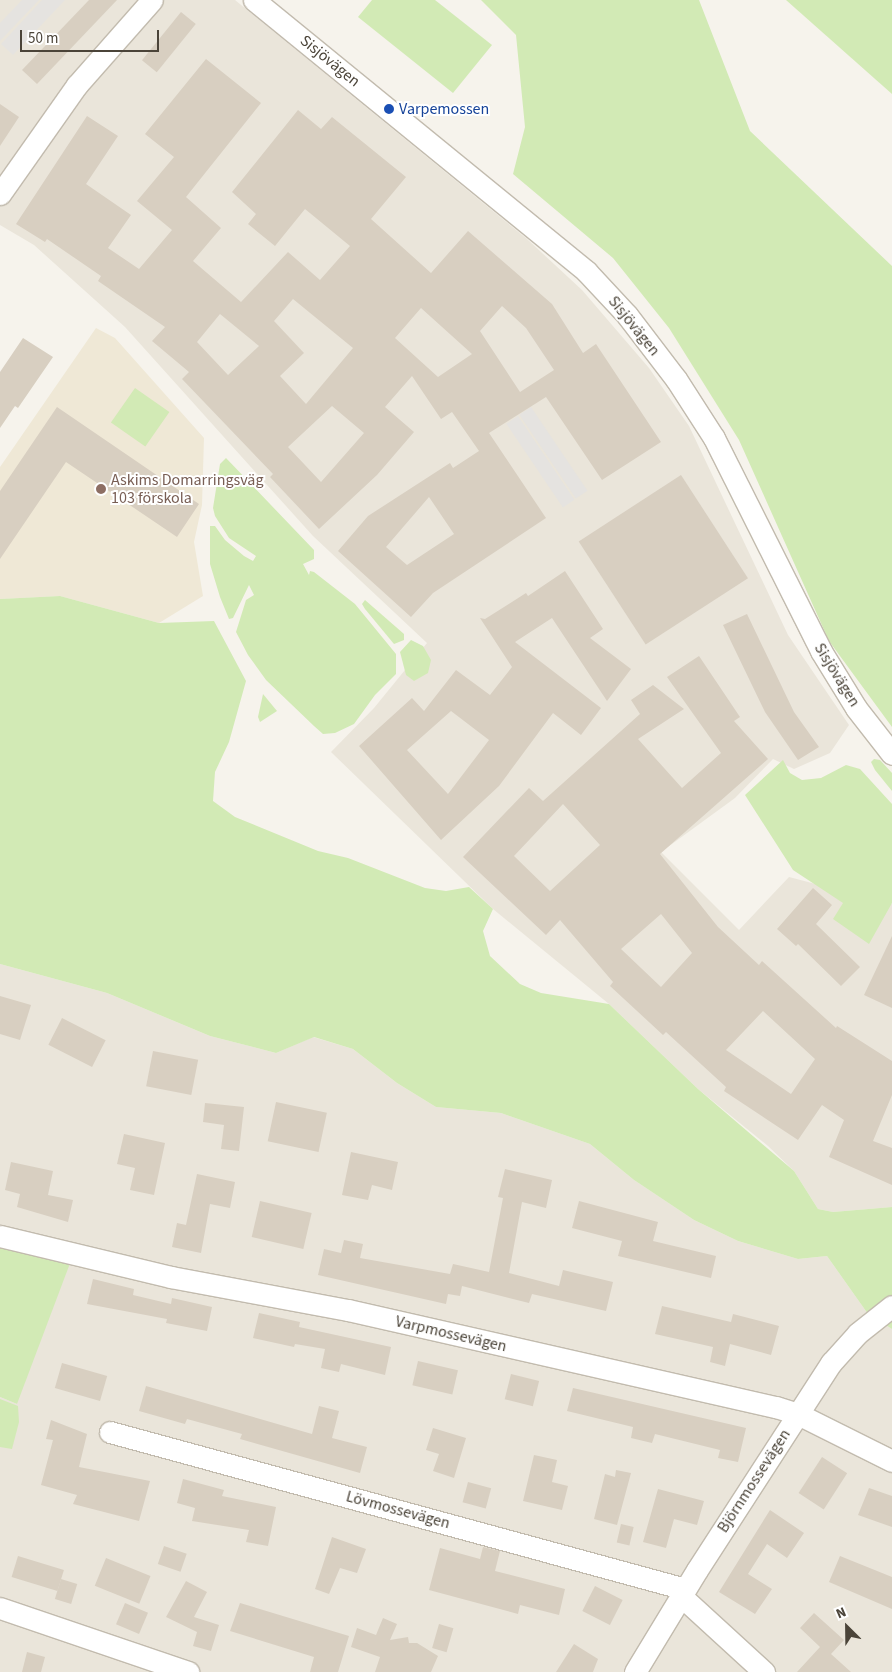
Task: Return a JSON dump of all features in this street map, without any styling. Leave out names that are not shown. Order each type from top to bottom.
[{"type":"street","points":[[0,194],[77,85],[152,0]]},
{"type":"street","name":"Sisjövägen","points":[[254,0],[586,271],[627,315],[676,379],[714,438],[821,651],[856,708],[892,754]]},
{"type":"street","name":"Varpmossevägen","points":[[0,1236],[170,1277],[348,1310],[798,1414],[892,1461]]},
{"type":"street","name":"Björnmossevägen","points":[[635,1672],[683,1592],[831,1363],[858,1333],[892,1306]]},
{"type":"street","name":"Lövmossevägen","points":[[110,1432],[683,1592],[764,1672]]},
{"type":"street","points":[[0,1608],[188,1672]]},
{"type":"shaded area","points":[[0,0],[235,0],[527,239],[582,290],[649,368],[689,426],[788,635],[849,725],[830,753],[794,769],[773,759],[735,798],[661,852],[739,930],[789,877],[892,904],[892,1207],[833,1212],[818,1209],[794,1171],[768,1146],[698,1089],[609,1004],[493,909],[331,752],[374,708],[427,643],[313,536],[125,327],[34,245],[0,225]]},
{"type":"shaded area","points":[[22,0],[39,0],[0,41],[0,23]]},
{"type":"shaded area","points":[[42,0],[65,0],[13,55],[1,44]]},
{"type":"shaded area","name":"Askims Domarringsväg 103 förskola","points":[[96,328],[115,338],[204,438],[202,505],[194,542],[203,596],[159,623],[60,596],[0,599],[0,467]]},
{"type":"shaded area","points":[[531,407],[587,491],[576,499],[519,415]]},
{"type":"shaded area","points":[[518,416],[574,500],[563,508],[506,424]]},
{"type":"shaded area","points":[[0,964],[107,993],[210,1036],[276,1053],[313,1037],[353,1049],[397,1083],[436,1107],[501,1113],[590,1144],[634,1180],[694,1220],[738,1241],[798,1259],[827,1256],[868,1314],[892,1329],[892,1672],[0,1672],[0,1397],[17,1404],[0,1239]]},
{"type":"green space","points":[[372,0],[435,0],[492,45],[453,93],[358,17]]},
{"type":"green space","points":[[481,0],[699,0],[750,131],[892,266],[892,727],[829,641],[739,440],[669,328],[613,258],[513,174],[525,127],[516,35]]},
{"type":"green space","points":[[786,0],[892,0],[892,94]]},
{"type":"green space","points":[[135,388],[169,412],[145,446],[111,422]]},
{"type":"green space","points":[[226,458],[314,550],[314,559],[303,564],[309,575],[310,571],[314,572],[355,604],[396,654],[396,674],[375,695],[354,724],[335,733],[323,734],[314,726],[266,680],[248,655],[236,632],[246,600],[254,595],[249,585],[233,618],[229,619],[220,597],[210,564],[210,526],[215,526],[225,540],[244,556],[253,561],[256,556],[229,538],[215,516],[213,508],[220,464]]},
{"type":"green space","points":[[60,596],[159,623],[214,621],[246,681],[229,742],[215,772],[213,801],[235,817],[318,851],[348,858],[425,888],[446,891],[469,887],[493,909],[483,931],[490,956],[520,984],[541,993],[609,1004],[698,1089],[794,1171],[818,1209],[833,1212],[892,1207],[892,1329],[868,1314],[827,1256],[798,1259],[738,1241],[694,1220],[634,1180],[590,1144],[501,1113],[436,1107],[397,1083],[353,1049],[314,1037],[276,1053],[210,1036],[107,993],[0,964],[0,599]]},
{"type":"green space","points":[[365,600],[404,634],[404,640],[394,644],[365,609],[362,604]]},
{"type":"green space","points":[[411,640],[423,646],[431,660],[428,673],[414,681],[406,675],[400,652]]},
{"type":"green space","points":[[263,694],[277,711],[260,722],[258,717]]},
{"type":"green space","points":[[874,759],[880,760],[892,773],[892,791],[875,770],[871,762]]},
{"type":"green space","points":[[783,760],[790,773],[802,780],[821,778],[846,765],[860,769],[892,804],[892,903],[869,944],[833,919],[843,903],[793,870],[745,795]]},
{"type":"green space","points":[[0,1239],[72,1258],[17,1404],[0,1397]]},
{"type":"green space","points":[[0,1399],[18,1406],[19,1422],[12,1449],[0,1447]]},
{"type":"building","points":[[89,0],[117,0],[37,84],[22,70]]},
{"type":"building","points":[[181,12],[196,24],[157,72],[142,60]]},
{"type":"building","points":[[206,59],[261,103],[186,197],[221,228],[193,261],[241,302],[288,252],[320,280],[350,246],[305,209],[275,246],[248,224],[256,214],[232,192],[298,110],[321,129],[332,117],[406,177],[371,219],[431,273],[468,231],[552,304],[583,353],[596,344],[661,442],[602,480],[546,397],[489,433],[546,518],[433,593],[411,617],[338,551],[368,516],[450,463],[453,468],[479,451],[452,412],[441,419],[412,376],[385,407],[414,432],[377,475],[319,529],[270,477],[273,474],[182,379],[189,372],[152,341],[165,327],[98,281],[101,276],[47,239],[45,242],[16,224],[87,116],[118,136],[86,184],[131,215],[108,248],[139,269],[172,230],[137,201],[174,157],[145,134]],"holes":[[[293,299],[353,348],[306,404],[280,376],[304,353],[274,321]],[[502,306],[526,328],[554,370],[520,392],[480,331]],[[421,308],[472,354],[438,377],[395,338]],[[220,314],[259,346],[228,375],[197,342]],[[332,406],[364,433],[321,482],[288,447]],[[429,497],[454,534],[407,565],[386,547]]]},
{"type":"building","points":[[0,104],[19,117],[0,146]]},
{"type":"building","points":[[23,338],[53,357],[18,408],[15,406],[0,428],[0,372]]},
{"type":"building","points":[[57,407],[199,504],[177,537],[66,462],[0,559],[0,491]]},
{"type":"building","points":[[681,475],[748,578],[646,645],[579,541]]},
{"type":"building","points":[[565,571],[603,629],[590,638],[631,669],[607,701],[552,618],[515,642],[601,708],[581,735],[553,713],[499,786],[441,840],[359,746],[412,698],[424,711],[456,670],[490,695],[512,667],[480,618],[485,619],[526,593],[528,596]],"holes":[[[451,711],[489,740],[448,794],[407,750]]]},
{"type":"building","points":[[747,614],[794,712],[819,747],[798,760],[765,712],[723,625]]},
{"type":"building","points":[[699,656],[740,717],[734,721],[768,759],[660,854],[718,927],[759,965],[762,961],[836,1028],[837,1026],[892,1061],[892,1095],[873,1141],[892,1148],[892,1185],[829,1157],[844,1120],[822,1105],[798,1140],[724,1091],[726,1087],[666,1032],[663,1035],[610,986],[613,982],[560,920],[546,935],[463,857],[529,788],[543,801],[640,714],[631,700],[653,685],[684,709],[638,739],[682,788],[721,753],[667,677]],"holes":[[[563,804],[600,845],[550,891],[514,856]],[[661,914],[692,953],[661,987],[621,949]],[[763,1011],[815,1059],[791,1094],[726,1050]]]},
{"type":"building","points":[[813,888],[832,905],[816,924],[860,967],[841,986],[798,944],[796,946],[777,929]]},
{"type":"building","points":[[892,936],[892,1008],[864,995]]},
{"type":"building","points":[[0,996],[31,1005],[20,1040],[0,1034]]},
{"type":"building","points":[[62,1018],[106,1040],[92,1067],[48,1045]]},
{"type":"building","points":[[153,1051],[198,1060],[191,1095],[146,1086]]},
{"type":"building","points":[[276,1102],[327,1113],[319,1152],[268,1141]]},
{"type":"building","points":[[205,1103],[244,1107],[239,1151],[221,1149],[224,1125],[203,1122]]},
{"type":"building","points":[[124,1134],[165,1143],[154,1195],[130,1190],[135,1168],[117,1164]]},
{"type":"building","points":[[351,1152],[398,1162],[392,1190],[372,1185],[368,1200],[342,1195]]},
{"type":"building","points":[[11,1162],[53,1171],[48,1195],[73,1200],[68,1222],[17,1207],[20,1194],[5,1190]]},
{"type":"building","points":[[505,1169],[552,1180],[546,1208],[522,1202],[509,1273],[559,1286],[563,1270],[613,1282],[606,1311],[532,1294],[529,1303],[462,1286],[460,1296],[448,1294],[446,1304],[318,1275],[324,1249],[341,1253],[344,1240],[363,1244],[360,1258],[450,1274],[453,1264],[489,1272],[503,1198],[498,1197]]},
{"type":"building","points":[[197,1174],[235,1182],[230,1208],[210,1204],[201,1253],[172,1247],[177,1223],[186,1225]]},
{"type":"building","points":[[260,1201],[312,1213],[303,1249],[252,1237]]},
{"type":"building","points":[[579,1201],[658,1222],[653,1241],[716,1256],[711,1278],[618,1256],[622,1241],[572,1228]]},
{"type":"building","points":[[93,1279],[134,1289],[133,1295],[171,1304],[172,1298],[212,1307],[207,1331],[166,1323],[167,1319],[87,1304]]},
{"type":"building","points":[[662,1306],[731,1322],[733,1314],[779,1326],[771,1355],[730,1344],[725,1366],[710,1362],[713,1347],[655,1334]]},
{"type":"building","points":[[259,1313],[300,1322],[299,1327],[391,1347],[385,1375],[341,1364],[339,1372],[321,1368],[325,1349],[295,1344],[294,1347],[253,1338]]},
{"type":"building","points":[[418,1361],[458,1370],[452,1395],[412,1385]]},
{"type":"building","points":[[62,1363],[107,1376],[100,1401],[55,1388]]},
{"type":"building","points":[[511,1374],[539,1381],[533,1406],[505,1399]]},
{"type":"building","points":[[146,1386],[312,1434],[319,1406],[339,1411],[332,1438],[367,1447],[360,1473],[240,1439],[242,1434],[187,1419],[185,1424],[139,1411]]},
{"type":"building","points":[[573,1388],[746,1428],[738,1462],[718,1458],[720,1450],[655,1434],[652,1443],[631,1438],[633,1427],[567,1411]]},
{"type":"building","points":[[51,1420],[87,1434],[79,1467],[150,1481],[139,1521],[73,1504],[77,1495],[41,1485],[53,1440],[46,1439]]},
{"type":"building","points":[[433,1428],[466,1438],[454,1478],[433,1471],[439,1454],[426,1450]]},
{"type":"building","points":[[534,1455],[557,1460],[552,1482],[568,1486],[562,1510],[523,1501]]},
{"type":"building","points":[[822,1457],[847,1473],[824,1509],[799,1493]]},
{"type":"building","points":[[616,1470],[631,1473],[617,1525],[594,1519],[605,1474],[615,1477]]},
{"type":"building","points":[[183,1479],[224,1490],[222,1496],[276,1507],[268,1546],[246,1542],[249,1530],[192,1521],[195,1508],[177,1503]]},
{"type":"building","points":[[468,1482],[491,1488],[486,1508],[463,1502]]},
{"type":"building","points":[[869,1488],[892,1496],[892,1527],[858,1515]]},
{"type":"building","points":[[658,1489],[704,1501],[697,1525],[674,1519],[666,1548],[643,1542]]},
{"type":"building","points":[[770,1510],[804,1533],[787,1558],[767,1544],[748,1574],[772,1589],[755,1614],[719,1592]]},
{"type":"building","points":[[621,1524],[634,1527],[629,1545],[617,1543]]},
{"type":"building","points":[[332,1537],[366,1549],[357,1573],[340,1568],[329,1594],[315,1589]]},
{"type":"building","points":[[164,1546],[187,1554],[181,1572],[158,1564]]},
{"type":"building","points":[[483,1547],[500,1551],[495,1571],[565,1589],[559,1615],[520,1605],[518,1614],[429,1590],[440,1548],[480,1559]]},
{"type":"building","points":[[18,1556],[64,1570],[57,1591],[12,1577]]},
{"type":"building","points":[[840,1556],[892,1577],[892,1609],[829,1582]]},
{"type":"building","points":[[106,1558],[151,1576],[139,1604],[95,1586]]},
{"type":"building","points":[[61,1579],[77,1584],[71,1604],[55,1599]]},
{"type":"building","points":[[186,1581],[207,1592],[194,1617],[219,1625],[211,1651],[193,1646],[197,1632],[166,1617]]},
{"type":"building","points":[[595,1586],[623,1600],[610,1625],[582,1611]]},
{"type":"building","points":[[125,1603],[148,1613],[139,1634],[116,1624]]},
{"type":"building","points":[[240,1603],[349,1636],[338,1672],[310,1672],[314,1657],[230,1631]]},
{"type":"building","points":[[814,1613],[844,1640],[831,1654],[851,1672],[797,1672],[820,1647],[800,1628]]},
{"type":"building","points":[[383,1618],[397,1624],[390,1640],[408,1637],[409,1643],[417,1643],[438,1656],[431,1672],[375,1672],[380,1657],[351,1647],[357,1628],[376,1635]]},
{"type":"building","points":[[439,1624],[453,1628],[447,1652],[432,1648]]},
{"type":"building","points":[[574,1644],[598,1659],[593,1672],[556,1672]]},
{"type":"building","points":[[27,1652],[45,1657],[41,1672],[22,1672]]},
{"type":"place","name":"Varpemossen","points":[[389,109]]},
{"type":"place","name":"Askims Domarringsväg 103 förskola","points":[[101,489]]}]
